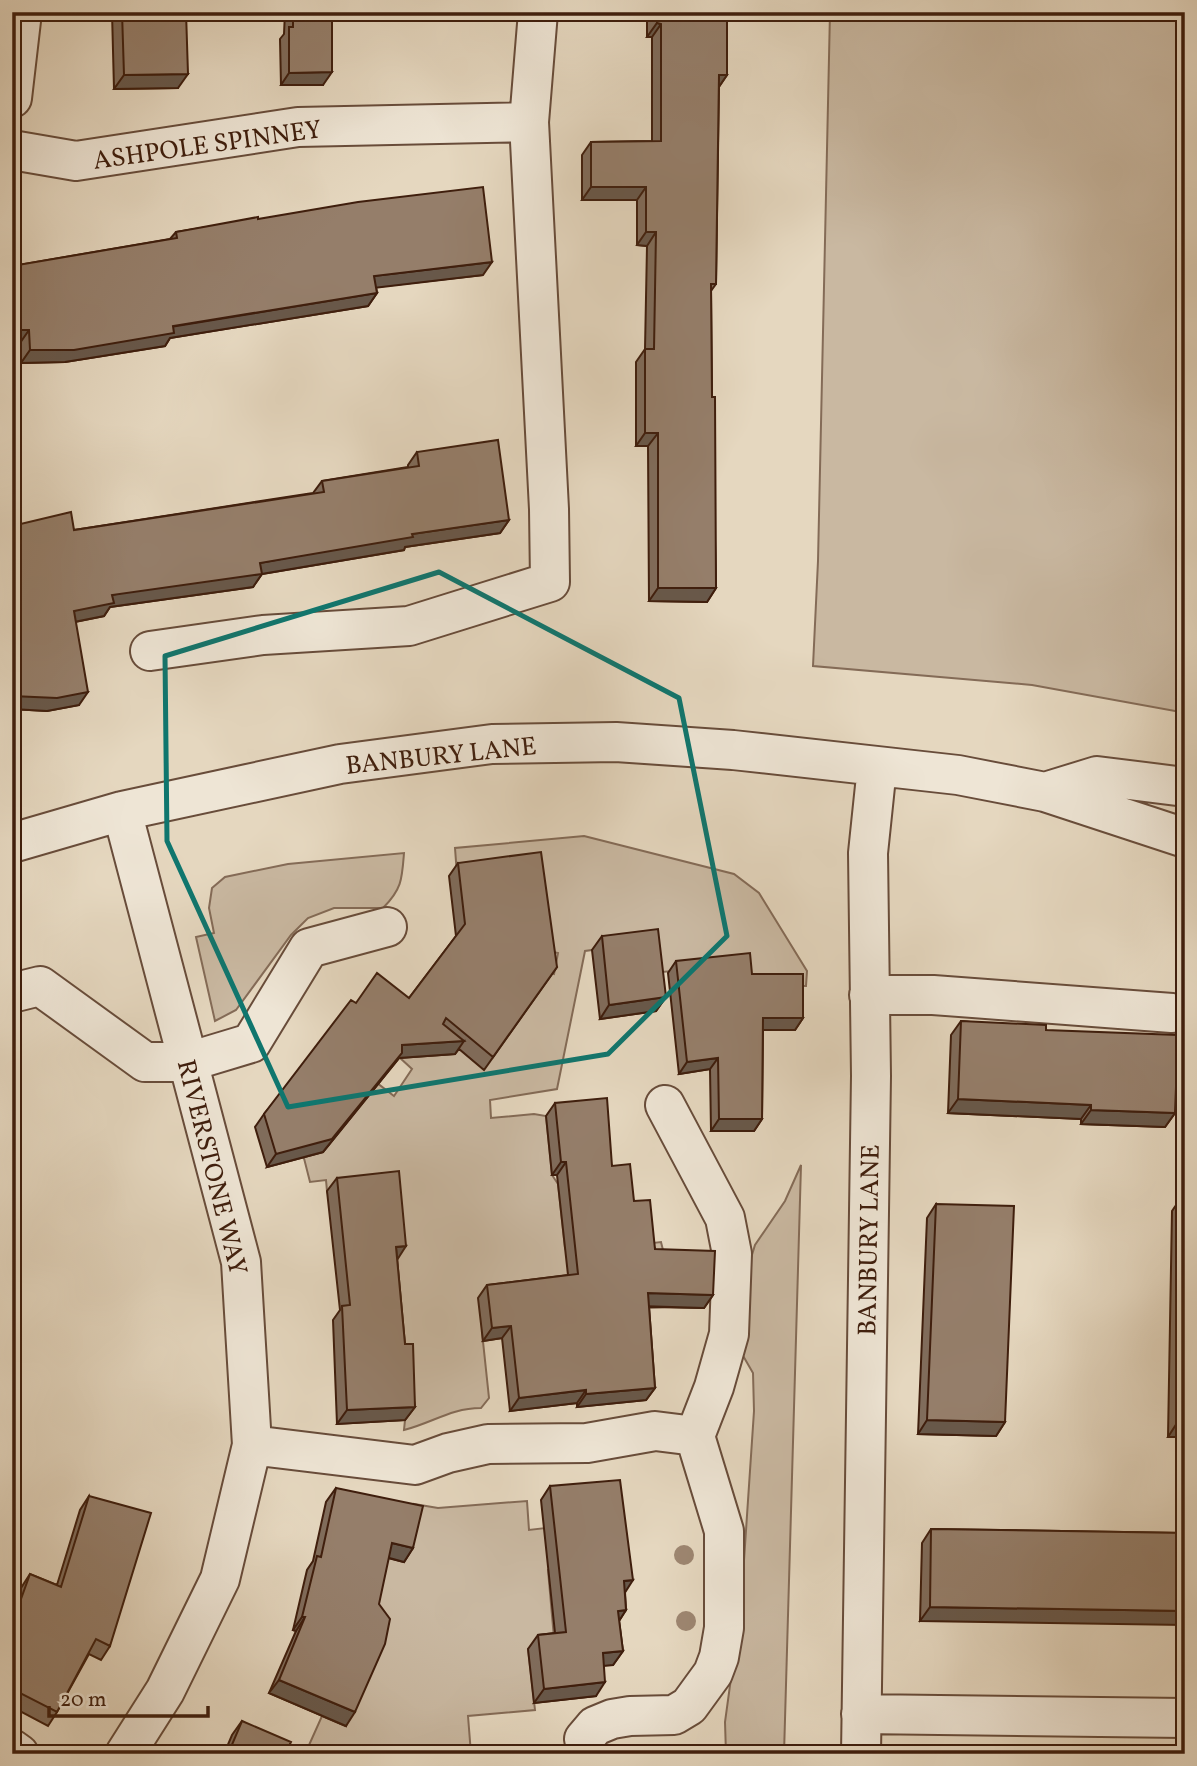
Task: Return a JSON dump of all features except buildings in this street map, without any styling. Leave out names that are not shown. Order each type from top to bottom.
[{"type":"street","points":[[12,98],[22,12]]},
{"type":"street","points":[[150,651],[263,635],[409,626],[550,582],[549,509],[529,121],[538,12]]},
{"type":"street","name":"ASHPOLE SPINNEY","points":[[12,150],[76,162],[298,127],[529,121]]},
{"type":"street","name":"BANBURY LANE","points":[[12,843],[122,811],[340,764],[492,744],[616,742],[958,775],[1045,792],[1185,838]]},
{"type":"street","name":"BANBURY LANE","points":[[861,1754],[871,1076],[868,853],[877,767]]},
{"type":"street","name":"BANBURY LANE","points":[[1045,792],[1097,776],[1185,787]]},
{"type":"street","name":"RIVERSTONE WAY","points":[[122,811],[240,1262],[251,1445],[220,1579],[166,1691],[125,1754]]},
{"type":"street","points":[[12,993],[40,986],[145,1062],[188,1062],[251,1042],[309,948],[387,927]]},
{"type":"street","points":[[869,995],[933,995],[1172,1013]]},
{"type":"street","points":[[584,1739],[595,1726],[612,1719],[674,1715],[689,1706],[703,1688],[719,1657],[724,1628],[724,1531],[695,1436],[714,1387],[729,1334],[732,1254],[725,1218],[665,1105]]},
{"type":"street","points":[[251,1445],[415,1465],[448,1453],[488,1444],[587,1443],[654,1431],[695,1436]]},
{"type":"street","points":[[862,1714],[1185,1717]]},
{"type":"street","points":[[12,1749],[19,1754]]},
{"type":"highlighted area","points":[[439,572],[679,698],[727,936],[608,1054],[288,1107],[167,841],[165,656]]},
{"type":"shaded area","points":[[830,12],[1185,12],[1185,709],[1175,711],[1032,685],[813,666],[818,561]]},
{"type":"shaded area","points":[[584,836],[734,874],[759,893],[807,971],[806,986],[744,985],[742,965],[662,972],[658,941],[585,951],[557,1089],[490,1100],[491,1118],[534,1114],[546,1116],[552,1175],[558,1184],[567,1253],[661,1242],[666,1262],[664,1307],[639,1308],[482,1332],[489,1398],[481,1408],[451,1413],[404,1430],[405,1420],[327,1191],[326,1180],[310,1182],[293,1115],[347,1122],[377,1083],[394,1096],[412,1069],[399,1057],[507,965],[554,974],[558,953],[512,943],[457,875],[455,848]]},
{"type":"shaded area","points":[[404,853],[400,883],[383,908],[334,908],[308,918],[291,935],[236,1010],[215,1021],[196,937],[214,933],[209,908],[212,888],[225,877],[288,864]]},
{"type":"shaded area","points":[[801,1165],[784,1754],[726,1754],[725,1722],[741,1605],[754,1411],[753,1373],[738,1347],[743,1284],[755,1245],[785,1201]]},
{"type":"shaded area","points":[[527,1501],[529,1530],[554,1527],[558,1569],[548,1570],[554,1638],[528,1649],[535,1710],[468,1716],[471,1754],[305,1754],[322,1716],[345,1726],[374,1624],[382,1556],[413,1520],[414,1504],[438,1508]]}]
